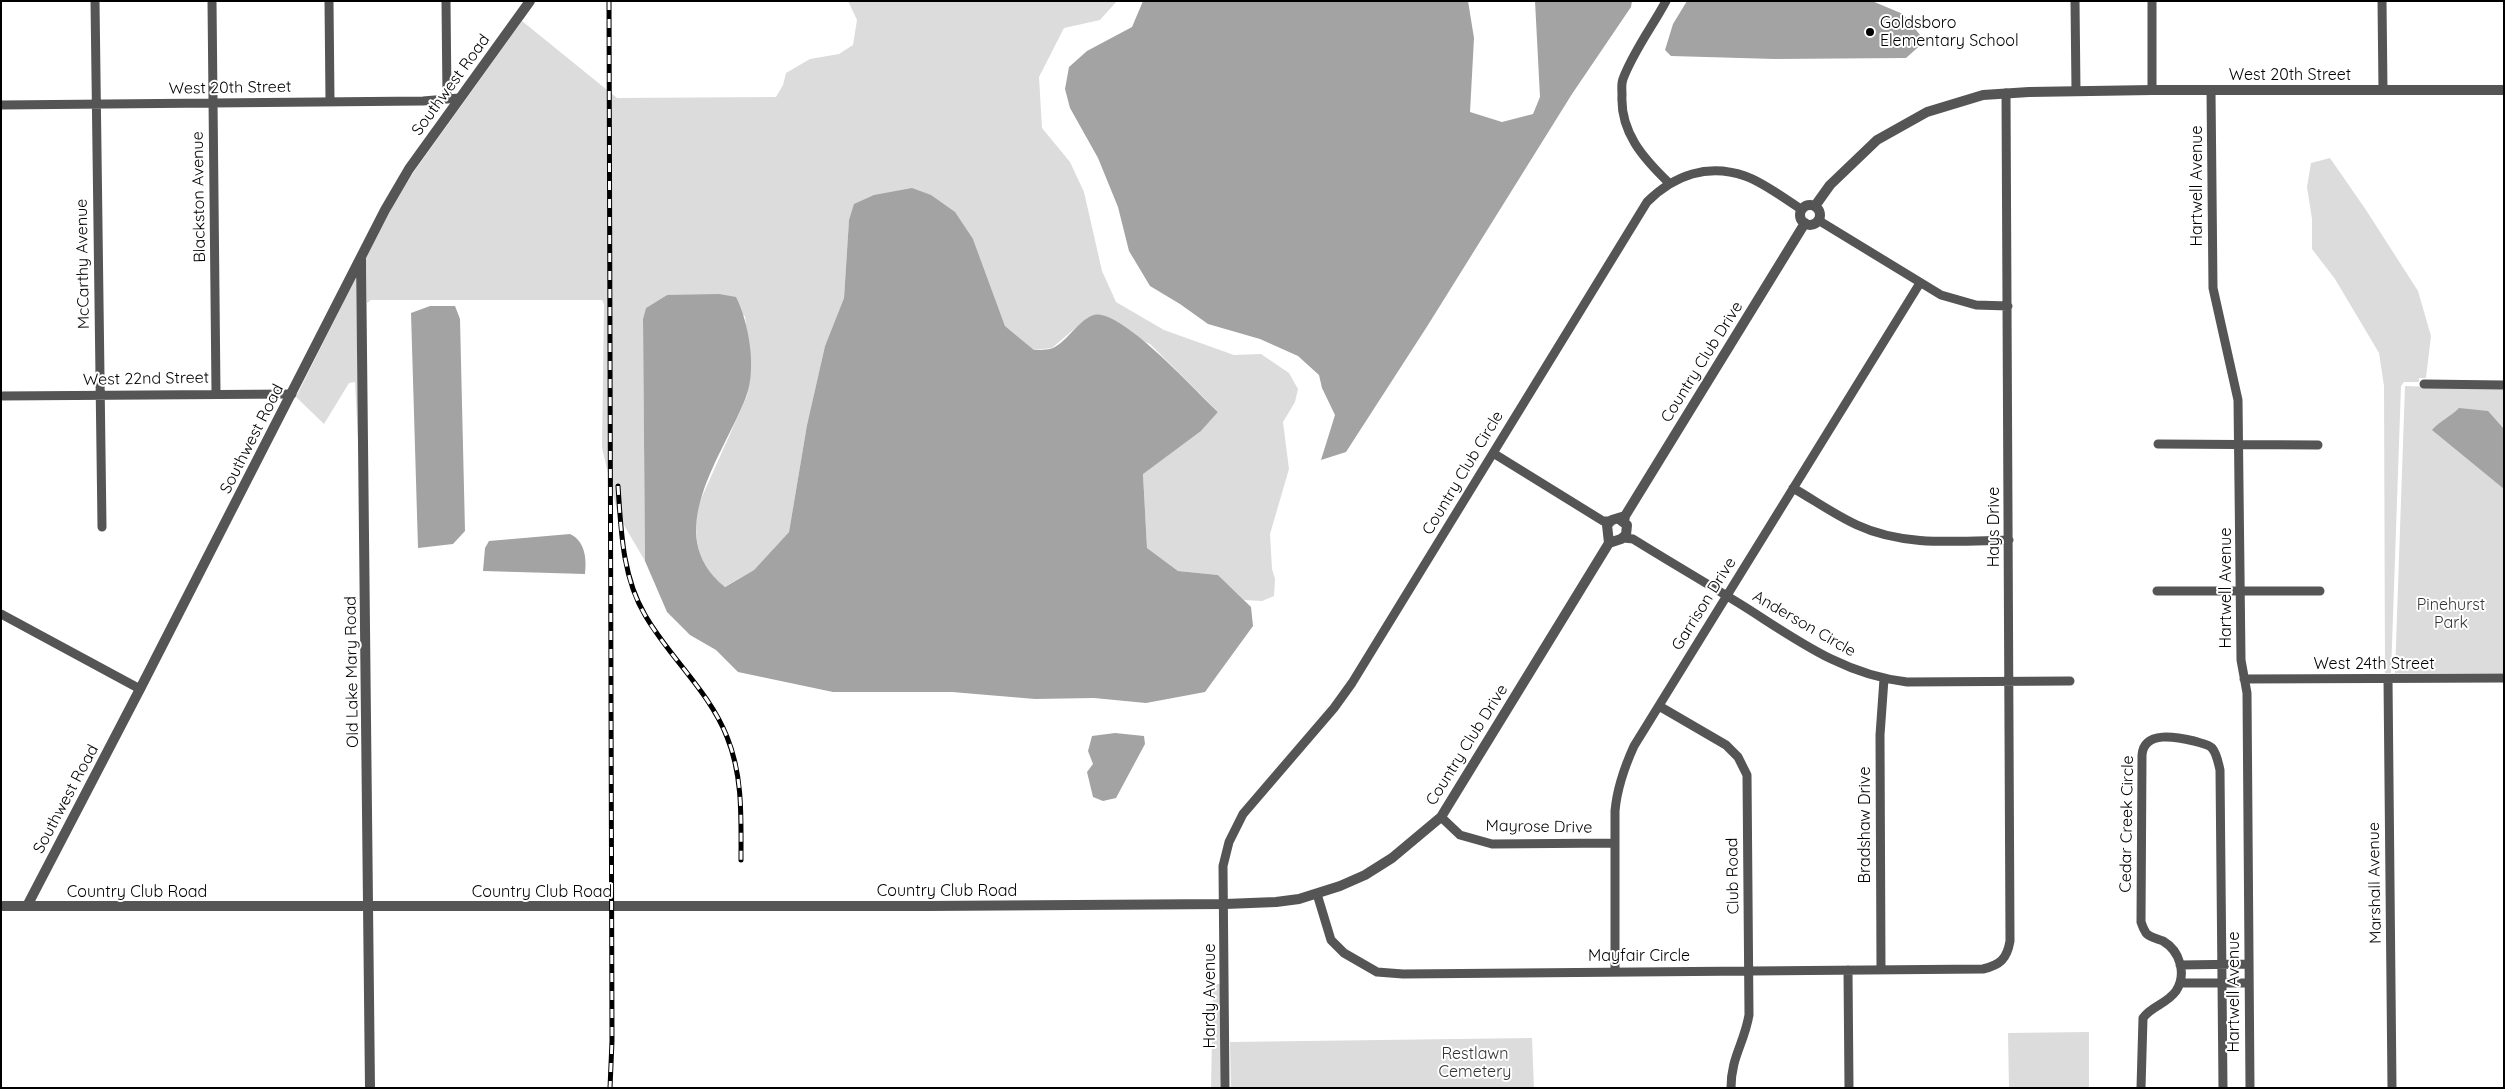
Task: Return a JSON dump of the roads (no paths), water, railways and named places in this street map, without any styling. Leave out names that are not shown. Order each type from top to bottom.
[{"type":"street","name":"McCarthy Avenue","points":[[95,1],[102,527]]},
{"type":"street","name":"Blackston Avenue","points":[[212,1],[216,393]]},
{"type":"street","points":[[329,1],[330,101]]},
{"type":"street","points":[[446,1],[447,99]]},
{"type":"street","name":"Southwest Road","points":[[27,906],[292,394],[361,256],[409,169],[530,1]]},
{"type":"street","points":[[1666,1],[1635,54],[1622,81],[1621,112],[1628,135],[1669,183]]},
{"type":"street","points":[[1815,206],[1830,185],[1877,140],[1904,123],[1927,112],[1959,100],[2006,92],[2076,91],[2075,1]]},
{"type":"street","points":[[2152,1],[2152,90]]},
{"type":"street","points":[[2382,1],[2383,90]]},
{"type":"street","name":"Hartwell Avenue","points":[[2211,90],[2213,288],[2238,400],[2240,444],[2241,660],[2247,693],[2250,1088]]},
{"type":"street","name":"West 20th Street","points":[[2076,91],[2504,90]]},
{"type":"street","name":"Hays Drive","points":[[2003,960],[2008,954],[2010,941],[2006,92]]},
{"type":"street","name":"West 20th Street","points":[[1,105],[214,104],[459,98]]},
{"type":"street","name":"Country Club Circle","points":[[1225,904],[1224,866],[1229,842],[1243,814],[1334,708],[1352,683],[1648,202],[1677,178],[1697,173],[1719,171],[1746,176],[1802,209]]},
{"type":"street","points":[[1808,205],[1815,206],[1820,213],[1818,220],[1813,224],[1805,223],[1800,217],[1802,209],[1808,205]]},
{"type":"street","points":[[1818,220],[1920,283],[1958,301],[1976,306],[2008,306]]},
{"type":"street","name":"Country Club Drive","points":[[1083,905],[1276,902],[1317,894],[1365,875],[1392,858],[1441,817],[1805,223]]},
{"type":"street","name":"Old Lake Mary Road","points":[[361,256],[370,908],[370,1088]]},
{"type":"street","name":"Garrison Drive","points":[[1615,971],[1614,843],[1617,791],[1624,768],[1634,746],[1920,283]]},
{"type":"street","points":[[2424,384],[2504,385]]},
{"type":"street","name":"West 22nd Street","points":[[1,396],[216,393],[292,394]]},
{"type":"street","points":[[2158,444],[2318,445]]},
{"type":"street","name":"Anderson Circle","points":[[1493,453],[1819,653],[1850,669],[1884,679],[1907,682],[2070,681]]},
{"type":"street","points":[[1793,488],[1857,525],[1881,534],[1911,540],[2009,540]]},
{"type":"street","points":[[2157,591],[2320,591]]},
{"type":"street","points":[[1,614],[140,689]]},
{"type":"street","name":"West 24th Street","points":[[2244,679],[2504,678]]},
{"type":"street","name":"Bradshaw Drive","points":[[1881,970],[1880,734],[1884,679]]},
{"type":"street","name":"Marshall Avenue","points":[[2388,679],[2392,1088]]},
{"type":"street","name":"Club Road","points":[[1659,706],[1726,745],[1738,757],[1746,775],[1749,1015],[1746,1031],[1734,1056],[1731,1088]]},
{"type":"street","name":"Cedar Creek Circle","points":[[2180,965],[2173,948],[2146,932],[2141,922],[2142,748],[2148,742],[2174,736],[2210,746],[2216,754],[2220,770],[2223,1088]]},
{"type":"street","name":"Mayrose Drive","points":[[1441,817],[1460,835],[1492,844],[1614,843]]},
{"type":"street","name":"Mayfair Circle","points":[[1317,894],[1331,940],[1358,963],[1377,972],[1403,974],[1983,969],[2003,960]]},
{"type":"street","name":"Hardy Avenue","points":[[1225,904],[1225,1088]]},
{"type":"street","name":"Country Club Road","points":[[1,906],[370,908],[1083,905]]},
{"type":"street","points":[[2142,1088],[2143,1018],[2146,1013],[2167,1001],[2180,983],[2180,965],[2249,964]]},
{"type":"street","points":[[1848,970],[1849,1088]]},
{"type":"street","points":[[2180,983],[2249,983]]},
{"type":"railway","points":[[609,1],[612,1041],[610,1088]]},
{"type":"railway","points":[[618,486],[624,552],[637,600],[665,645],[710,704],[727,737],[732,752],[740,797],[741,860]]},
{"type":"place","name":"Goldsboro Elementary School","points":[[1870,32]]},
{"type":"park label","name":"Pinehurst Park","points":[[2451,614]]},
{"type":"park label","name":"Restlawn Cemetery","points":[[1475,1063]]}]
